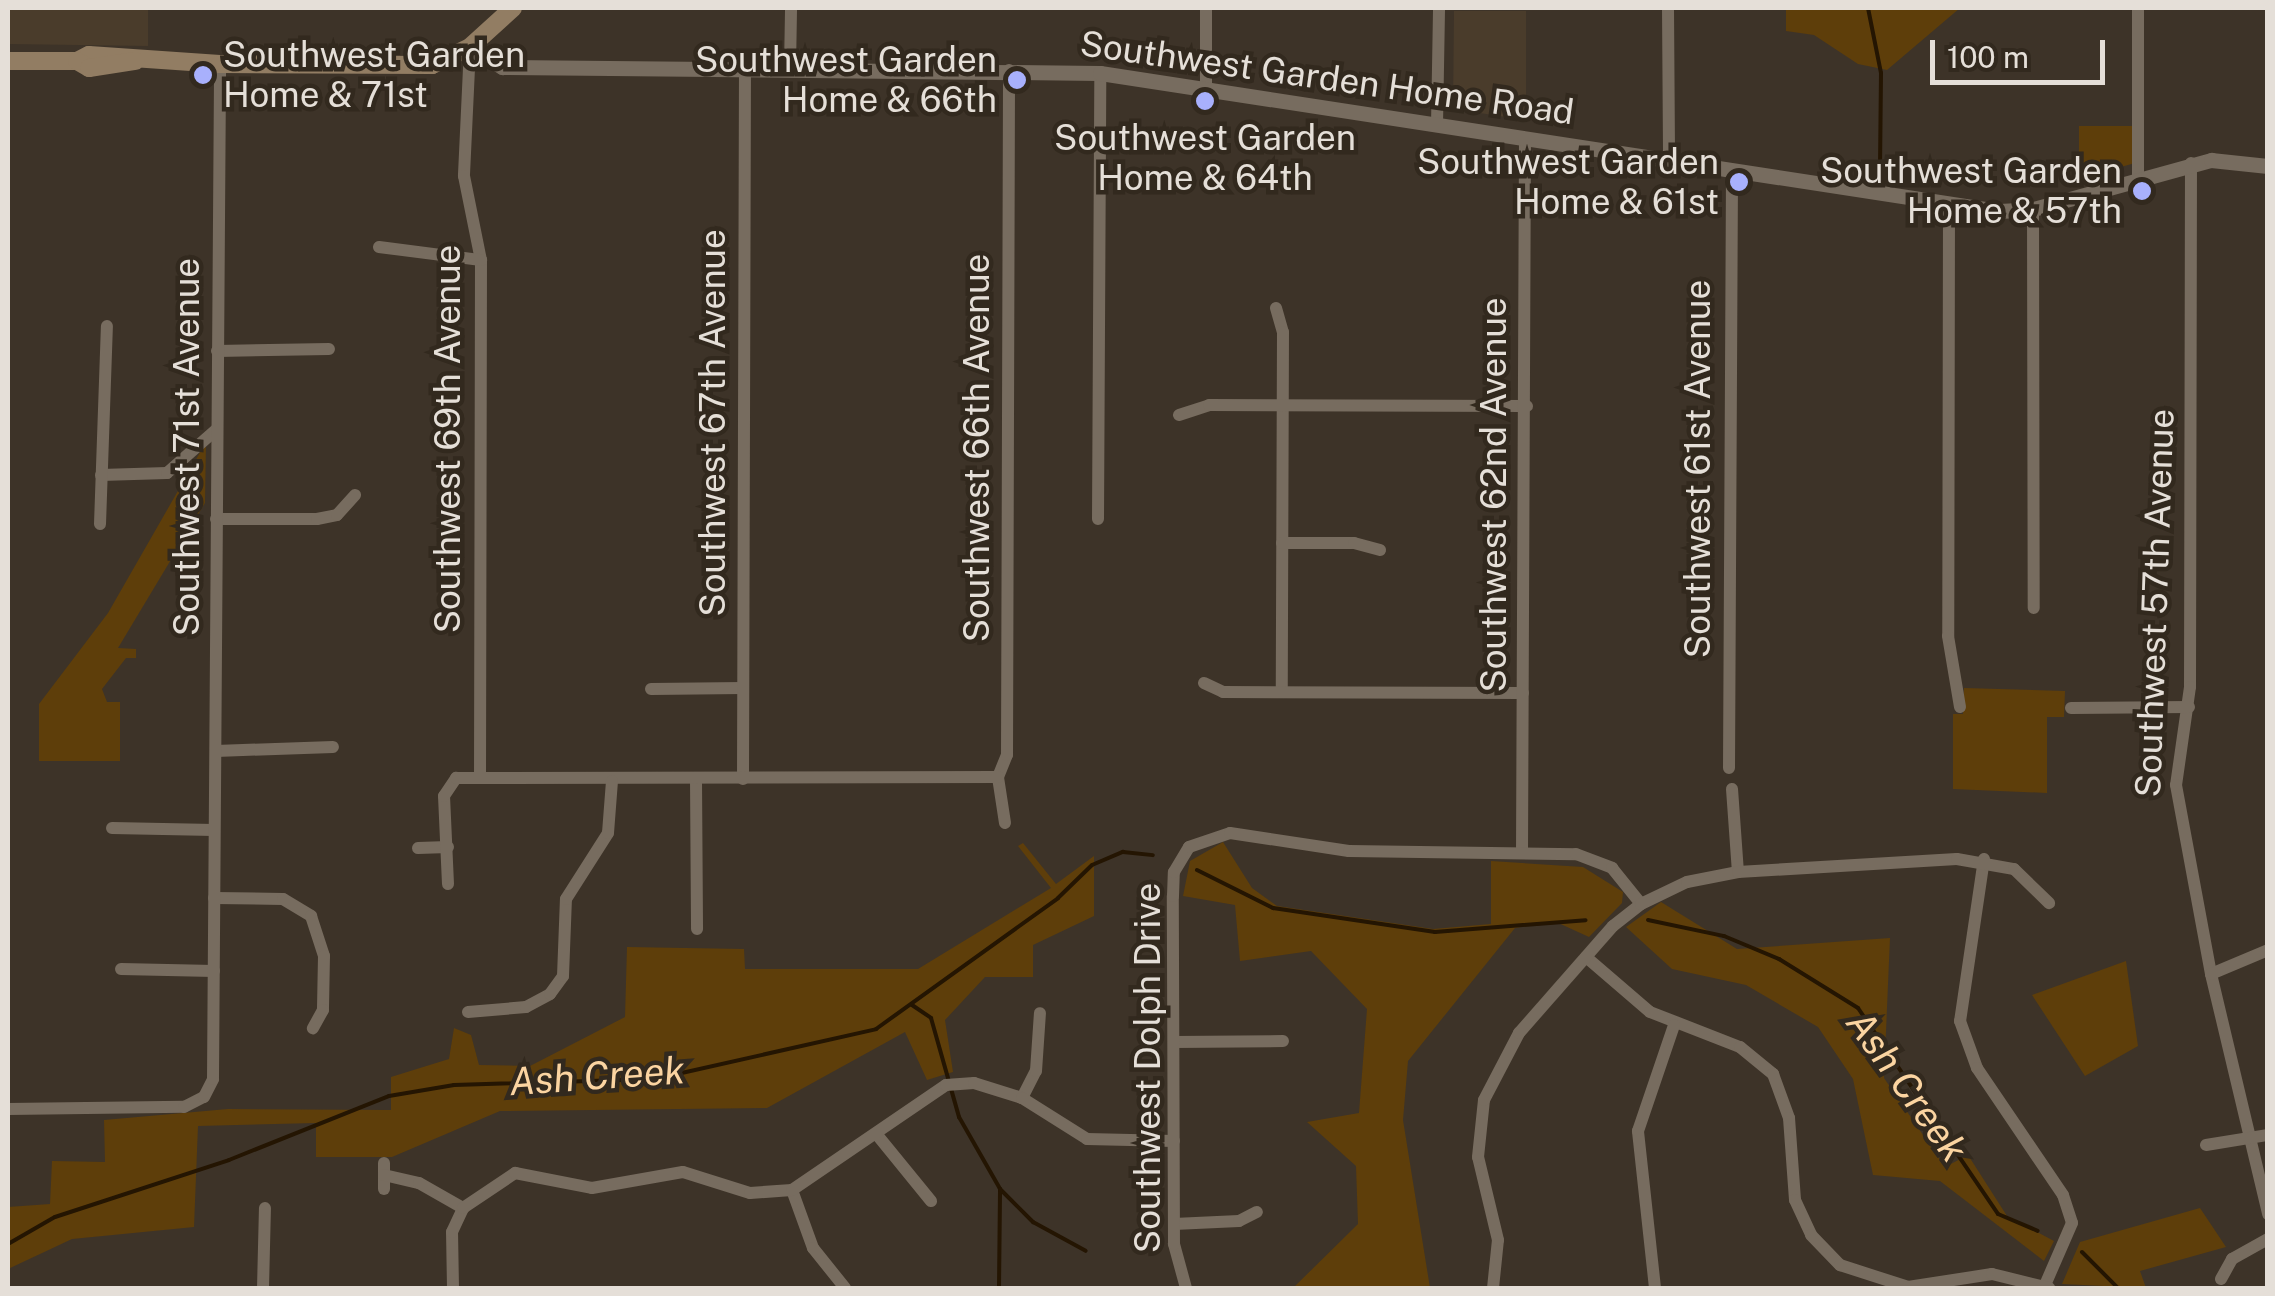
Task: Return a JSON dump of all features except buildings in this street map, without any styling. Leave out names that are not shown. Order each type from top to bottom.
[{"type":"main road","points":[[8,60],[77,61],[89,68],[135,61],[422,66],[470,47],[513,8]]},
{"type":"street","points":[[790,8],[790,68]]},
{"type":"street","points":[[1206,8],[1206,90]]},
{"type":"street","points":[[1437,125],[1438,8]]},
{"type":"street","points":[[1668,8],[1669,162]]},
{"type":"street","points":[[2138,8],[2138,178]]},
{"type":"street","name":"Southwest Garden Home Road","points":[[470,47],[502,66],[1100,73],[1949,206],[2032,209],[2191,163],[2226,160],[2268,166]]},
{"type":"street","name":"Southwest 69th Avenue","points":[[470,47],[464,176],[481,260],[480,773]]},
{"type":"street","name":"Southwest 71st Avenue","points":[[8,1109],[175,1108],[204,1097],[215,1065],[220,64]]},
{"type":"street","name":"Southwest 67th Avenue","points":[[743,778],[745,68]]},
{"type":"street","name":"Southwest 66th Avenue","points":[[1005,824],[998,777],[1007,755],[1009,70]]},
{"type":"street","points":[[1098,519],[1100,73]]},
{"type":"street","name":"Southwest 62nd Avenue","points":[[1522,852],[1527,406],[1525,139]]},
{"type":"street","name":"Southwest 57th Avenue","points":[[2191,163],[2188,707],[2176,786],[2210,974],[2268,1214]]},
{"type":"street","name":"Southwest 61st Avenue","points":[[1729,768],[1732,171]]},
{"type":"street","points":[[1949,206],[1948,636],[1960,707]]},
{"type":"street","points":[[2032,209],[2034,608]]},
{"type":"street","points":[[379,247],[481,260]]},
{"type":"street","points":[[1276,308],[1284,332],[1282,692]]},
{"type":"street","points":[[100,524],[107,326]]},
{"type":"street","points":[[217,351],[329,349]]},
{"type":"street","points":[[1179,415],[1209,404],[1527,406]]},
{"type":"street","points":[[102,475],[167,473],[216,430]]},
{"type":"street","points":[[216,520],[317,520],[337,515],[355,495]]},
{"type":"street","points":[[1282,542],[1354,543],[1380,550]]},
{"type":"street","points":[[1204,683],[1223,692],[1523,693]]},
{"type":"street","points":[[651,689],[743,688]]},
{"type":"street","points":[[2072,708],[2188,707]]},
{"type":"street","points":[[216,752],[334,747]]},
{"type":"street","points":[[448,884],[445,790],[456,778],[480,773],[612,781],[998,777]]},
{"type":"street","points":[[696,780],[697,929]]},
{"type":"street","points":[[468,1012],[526,1008],[550,994],[563,976],[566,900],[608,832],[612,781]]},
{"type":"street","points":[[1732,790],[1738,872]]},
{"type":"street","points":[[112,828],[214,830]]},
{"type":"street","name":"Southwest Dolph Drive","points":[[1186,1288],[1174,1224],[1174,872],[1189,847],[1206,836],[1230,832],[1349,850],[1522,852],[1602,861],[1641,904]]},
{"type":"street","points":[[418,848],[448,847]]},
{"type":"street","points":[[1586,957],[1674,1025],[1740,1047],[1773,1074],[1789,1118],[1795,1200],[1811,1235],[1840,1265],[1908,1287],[1992,1274],[2047,1287],[2072,1222],[2062,1195],[1977,1068],[1960,1021],[1984,860]]},
{"type":"street","points":[[1492,1288],[1498,1240],[1478,1157],[1484,1100],[1508,1048],[1586,957],[1641,904],[1687,882],[1738,872],[1984,860],[2014,868],[2049,903]]},
{"type":"street","points":[[214,898],[283,899],[311,916],[324,956],[324,1010],[312,1028]]},
{"type":"street","points":[[2210,974],[2268,950]]},
{"type":"street","points":[[121,969],[214,971]]},
{"type":"street","points":[[1022,1098],[1036,1071],[1040,1012]]},
{"type":"street","points":[[1655,1288],[1638,1131],[1674,1025]]},
{"type":"street","points":[[1174,1042],[1283,1041]]},
{"type":"street","points":[[453,1288],[452,1232],[462,1208],[515,1173],[592,1188],[683,1172],[750,1193],[792,1190],[878,1136],[946,1086],[974,1082],[1022,1098],[1087,1139],[1174,1141]]},
{"type":"street","points":[[2206,1145],[2268,1134]]},
{"type":"street","points":[[878,1136],[931,1201]]},
{"type":"street","points":[[384,1176],[419,1183],[462,1208]]},
{"type":"street","points":[[792,1190],[813,1248],[836,1285]]},
{"type":"street","points":[[263,1288],[264,1208]]},
{"type":"street","points":[[1174,1224],[1239,1221],[1257,1212]]},
{"type":"street","points":[[2220,1279],[2232,1259],[2268,1239]]},
{"type":"shaded area","points":[[8,8],[148,8],[148,46],[8,44]]},
{"type":"shaded area","points":[[1786,8],[1960,8],[1887,70],[1858,64],[1814,35],[1786,31]]},
{"type":"shaded area","points":[[1454,11],[1526,11],[1526,120],[1453,109]]},
{"type":"shaded area","points":[[2079,126],[2135,126],[2135,163],[2079,179]]},
{"type":"shaded area","points":[[206,442],[205,503],[118,648],[136,649],[136,658],[126,658],[102,689],[107,702],[120,702],[120,761],[39,761],[39,704],[108,613]]},
{"type":"shaded area","points":[[1964,688],[2065,691],[2064,717],[2047,717],[2047,793],[1953,789],[1953,714],[1963,714]]},
{"type":"shaded area","points":[[1223,842],[1252,888],[1277,906],[1433,929],[1491,924],[1491,861],[1583,867],[1623,892],[1622,903],[1589,937],[1554,921],[1515,928],[1408,1061],[1403,1120],[1430,1288],[1293,1288],[1358,1224],[1356,1166],[1307,1122],[1359,1113],[1367,1009],[1311,951],[1240,961],[1235,905],[1183,896],[1190,861]]},
{"type":"shaded area","points":[[1023,843],[1056,884],[1094,856],[1094,916],[1033,945],[1033,977],[985,977],[945,1020],[953,1072],[927,1080],[905,1032],[767,1108],[500,1111],[392,1157],[316,1157],[316,1123],[198,1126],[194,1227],[72,1239],[8,1269],[8,1207],[50,1204],[52,1161],[105,1162],[104,1120],[228,1109],[391,1110],[391,1077],[449,1059],[454,1028],[471,1035],[479,1065],[530,1066],[625,1017],[627,947],[744,949],[745,969],[918,969],[1051,888],[1018,846]]},
{"type":"shaded area","points":[[1661,902],[1737,949],[1890,938],[1884,1078],[1945,1167],[1968,1155],[2007,1216],[2054,1241],[2044,1261],[1940,1181],[1873,1175],[1853,1079],[1818,1027],[1746,985],[1672,969],[1626,927]]},
{"type":"shaded area","points":[[2126,961],[2138,1046],[2085,1076],[2032,995]]},
{"type":"shaded area","points":[[2200,1208],[2226,1247],[2140,1271],[2146,1288],[2062,1284],[2080,1242]]},
{"type":"waterway","points":[[1868,8],[1881,73],[1880,177]]},
{"type":"waterway","name":"Ash Creek","points":[[8,1244],[55,1217],[229,1160],[389,1096],[454,1085],[655,1079],[876,1029],[1058,898],[1092,865],[1123,852],[1153,855]]},
{"type":"waterway","name":"Ash Creek","points":[[1197,870],[1273,908],[1435,932],[1586,920]]},
{"type":"waterway","name":"Ash Creek","points":[[1648,920],[1724,936],[1779,959],[1858,1008],[1998,1214],[2038,1231]]},
{"type":"waterway","points":[[912,1005],[931,1018],[959,1117],[1000,1189],[1033,1222],[1086,1251]]},
{"type":"waterway","points":[[999,1288],[1000,1189]]},
{"type":"waterway","name":"Ash Creek","points":[[2082,1252],[2118,1288]]},
{"type":"place","name":"Southwest Garden Home & 71st","points":[[203,75]]},
{"type":"place","name":"Southwest Garden Home & 66th","points":[[1017,80]]},
{"type":"place","name":"Southwest Garden Home & 64th","points":[[1205,101]]},
{"type":"place","name":"Southwest Garden Home & 61st","points":[[1739,182]]},
{"type":"place","name":"Southwest Garden Home & 57th","points":[[2142,191]]}]
